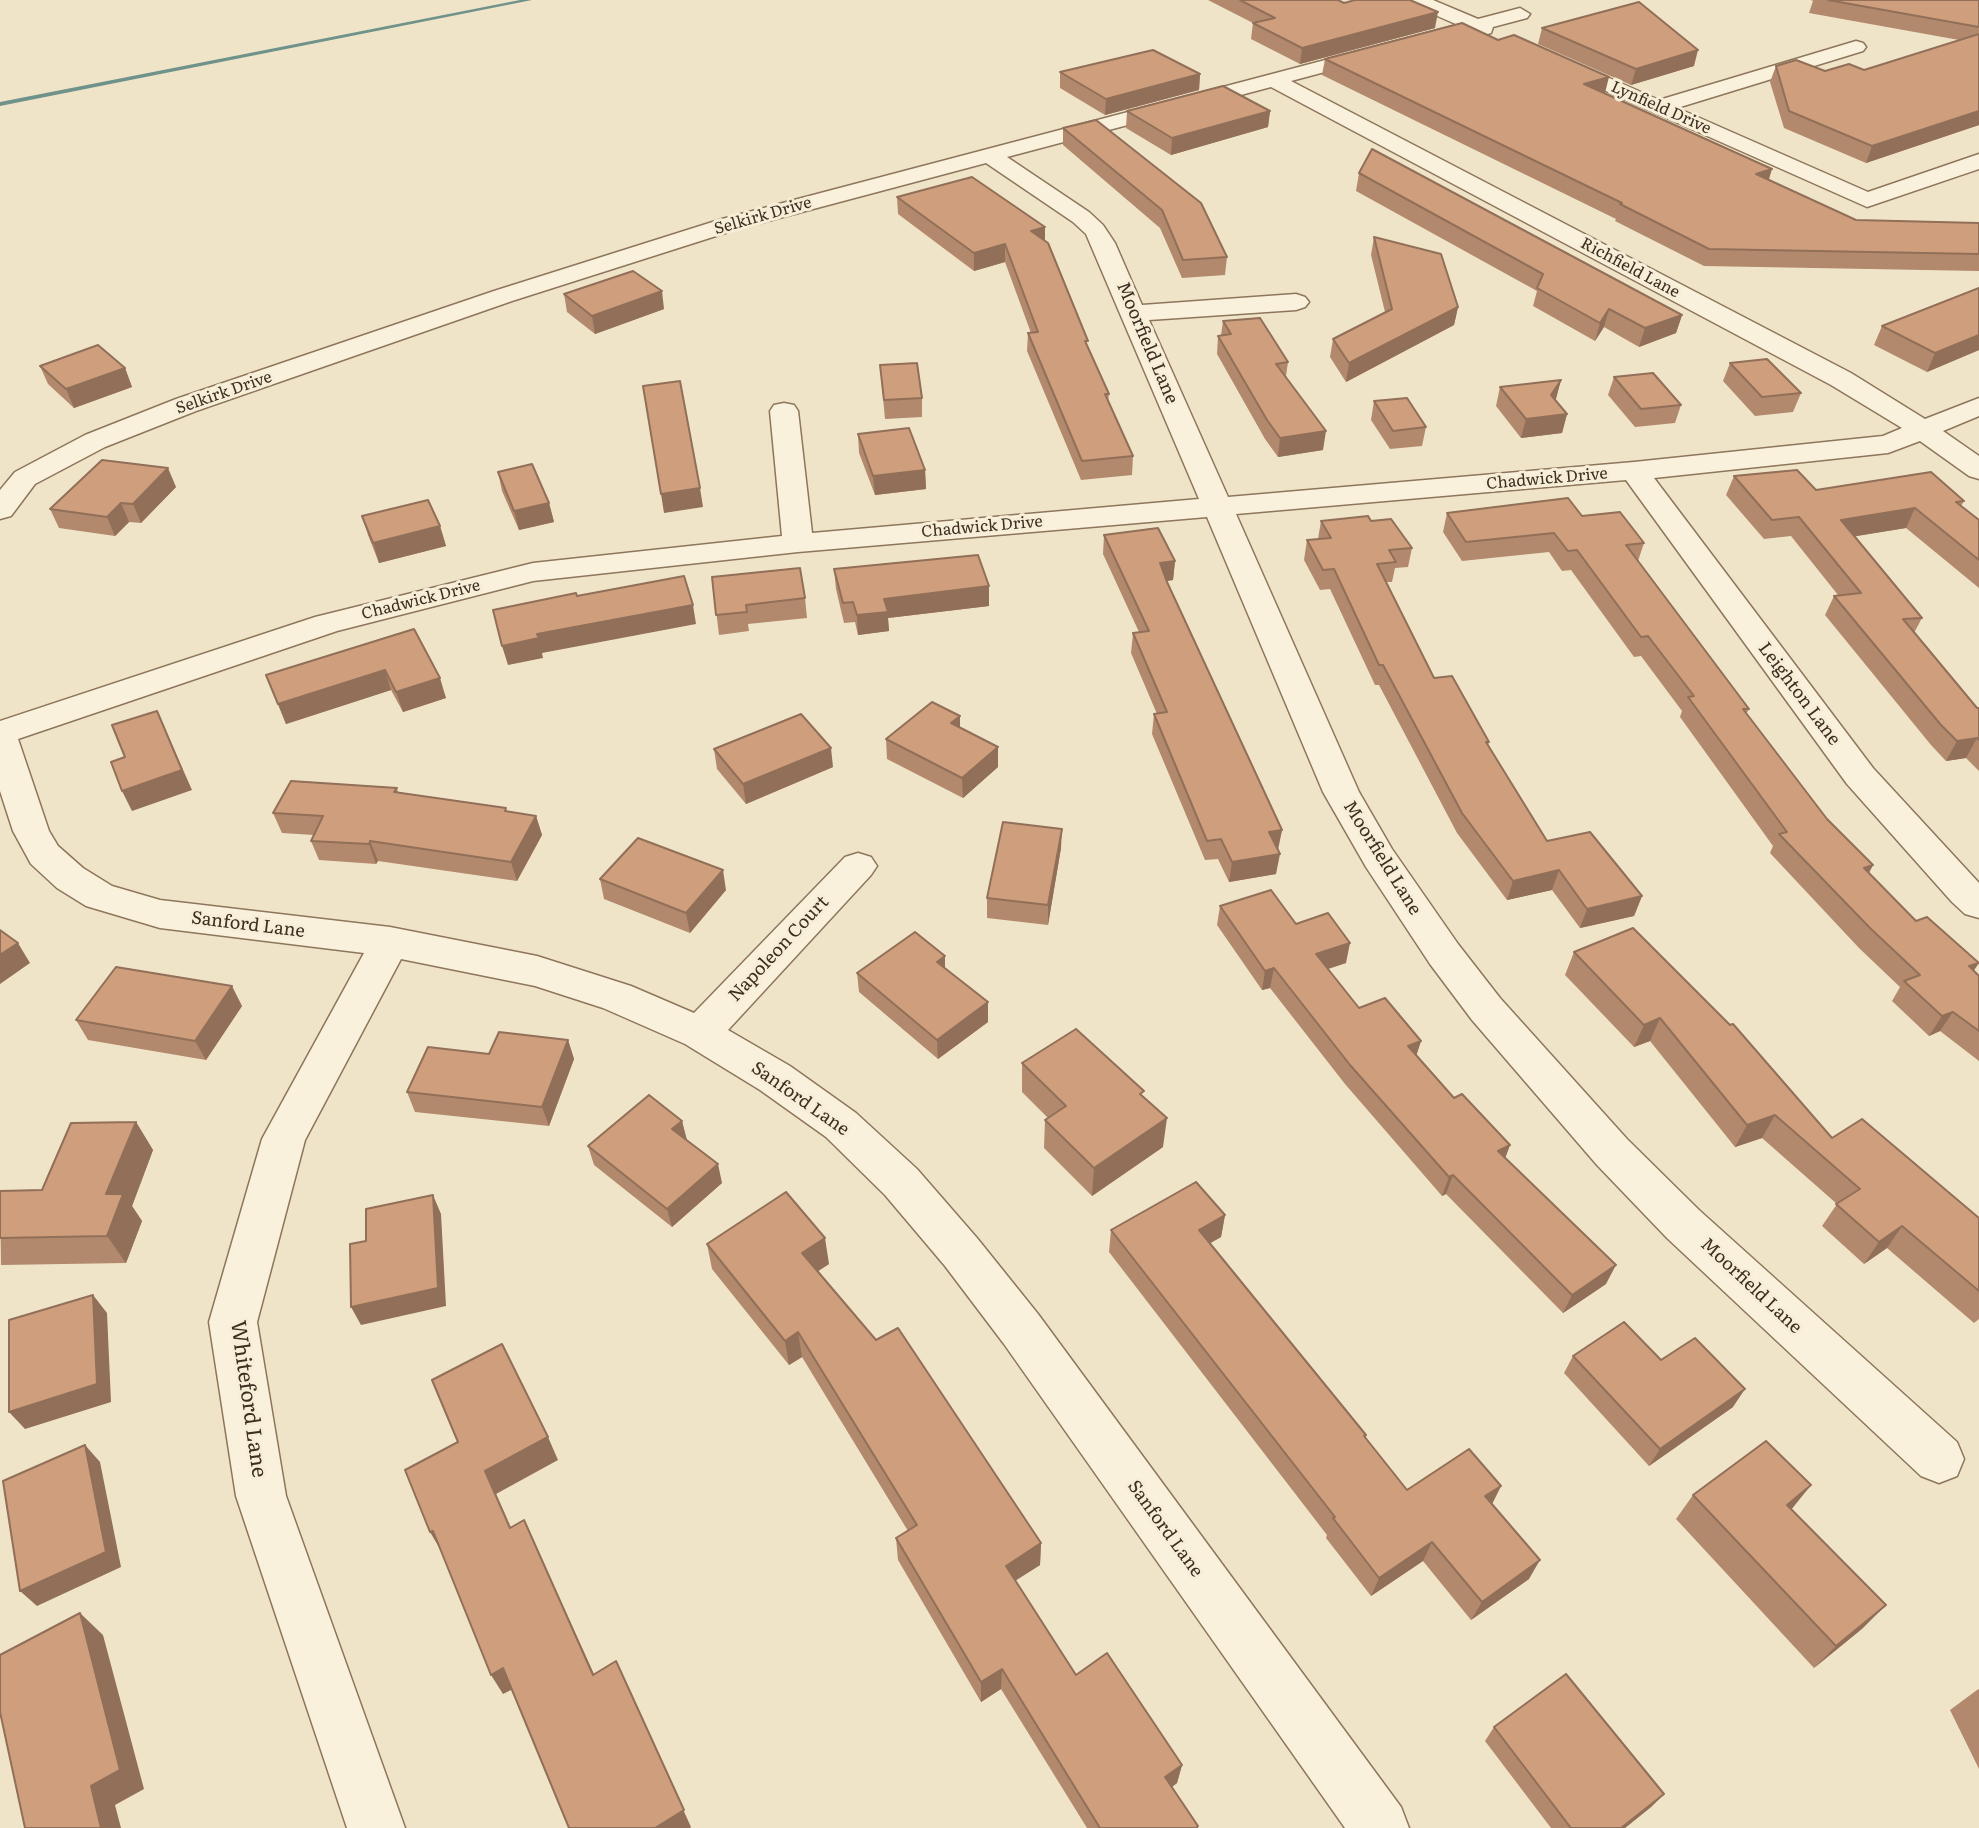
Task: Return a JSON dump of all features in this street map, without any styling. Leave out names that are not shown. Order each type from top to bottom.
[{"type":"street","points":[[1417,0],[1501,36]]},
{"type":"street","name":"Selkirk Drive","points":[[13,475],[186,405],[503,296],[730,224],[1520,14]]},
{"type":"street","points":[[1658,107],[1856,47]]},
{"type":"street","name":"Lynfield Drive","points":[[1537,53],[1867,200],[1979,161]]},
{"type":"street","name":"Richfield Lane","points":[[1272,79],[1841,379],[1924,430],[1979,470]]},
{"type":"street","name":"Moorfield Lane","points":[[988,154],[1095,230],[1341,792],[1379,858],[1444,954],[1509,1037],[1612,1152],[1683,1224],[1939,1459]]},
{"type":"street","points":[[1133,313],[1296,302]]},
{"type":"street","name":"Chadwick Drive","points":[[0,735],[326,624],[533,572],[798,542],[1634,471],[1888,444],[1979,406]]},
{"type":"street","points":[[784,411],[798,542]]},
{"type":"street","name":"Leighton Lane","points":[[1634,471],[1860,776],[1979,904]]},
{"type":"street","points":[[0,510],[13,475]]},
{"type":"street","name":"Sanford Lane","points":[[0,735],[31,831],[44,855],[70,878],[99,895],[160,914],[390,942],[537,971],[617,997],[700,1032],[775,1078],[841,1125],[901,1182],[961,1251],[1021,1329],[1380,1828]]},
{"type":"street","name":"Napoleon Court","points":[[700,1032],[858,866]]},
{"type":"street","name":"Whiteford Lane","points":[[376,1828],[261,1496],[233,1322],[284,1139],[390,942]]},
{"type":"building","points":[[1240,0],[1338,0],[1344,3],[1355,0],[1410,0],[1438,12],[1302,48],[1253,23],[1275,18]]},
{"type":"building","points":[[1828,0],[1979,0],[1979,27]]},
{"type":"building","points":[[1639,2],[1698,50],[1636,69],[1542,28]]},
{"type":"building","points":[[1462,23],[1498,40],[1514,35],[1609,77],[1584,84],[1772,169],[1756,174],[1856,220],[1979,223],[1979,254],[1709,249],[1620,204],[1622,203],[1325,59]]},
{"type":"building","points":[[1979,34],[1979,111],[1872,146],[1789,111],[1776,66],[1796,60],[1825,71],[1849,64],[1864,70]]},
{"type":"building","points":[[1153,50],[1200,74],[1106,99],[1060,72]]},
{"type":"building","points":[[1223,86],[1270,111],[1172,138],[1127,111]]},
{"type":"building","points":[[1096,120],[1201,203],[1227,257],[1183,260],[1162,210],[1063,128]]},
{"type":"building","points":[[1372,149],[1682,315],[1645,328],[1609,309],[1600,323],[1537,288],[1543,274],[1359,173]]},
{"type":"building","points":[[972,177],[1045,227],[1031,231],[1048,243],[1088,341],[1085,341],[1109,394],[1105,394],[1133,456],[1082,461],[1028,333],[1038,332],[1005,244],[974,253],[897,197]]},
{"type":"building","points":[[1374,237],[1441,254],[1458,307],[1349,363],[1333,339],[1392,309]]},
{"type":"building","points":[[633,271],[662,291],[592,316],[564,294]]},
{"type":"building","points":[[1979,288],[1979,335],[1935,353],[1882,326]]},
{"type":"building","points":[[1260,318],[1288,362],[1276,364],[1326,431],[1280,438],[1218,336],[1231,334],[1223,321]]},
{"type":"building","points":[[98,345],[125,368],[66,389],[40,366]]},
{"type":"building","points":[[1767,359],[1801,393],[1762,397],[1730,363]]},
{"type":"building","points":[[917,363],[922,398],[884,400],[880,365]]},
{"type":"building","points":[[1653,373],[1681,405],[1641,409],[1614,377]]},
{"type":"building","points":[[1561,380],[1551,395],[1567,414],[1526,419],[1500,387]]},
{"type":"building","points":[[680,381],[700,488],[661,494],[643,386]]},
{"type":"building","points":[[1407,398],[1426,427],[1393,431],[1374,401]]},
{"type":"building","points":[[909,428],[925,470],[873,476],[858,434]]},
{"type":"building","points":[[102,460],[168,468],[133,504],[121,503],[107,517],[50,509]]},
{"type":"building","points":[[532,464],[549,503],[514,511],[498,472]]},
{"type":"building","points":[[1797,470],[1816,490],[1931,472],[1964,501],[1956,502],[1979,520],[1979,560],[1915,508],[1841,520],[1922,618],[1903,619],[1979,708],[1979,740],[1957,741],[1834,596],[1861,593],[1799,517],[1772,520],[1734,476]]},
{"type":"building","points":[[1568,498],[1582,516],[1620,512],[1644,543],[1626,545],[1749,709],[1743,709],[1827,819],[1873,865],[1864,868],[1916,921],[1927,917],[1979,963],[1969,966],[1979,976],[1979,1031],[1953,1012],[1942,1016],[1904,981],[1920,975],[1871,929],[1779,834],[1787,832],[1688,697],[1694,696],[1648,636],[1641,637],[1577,550],[1568,551],[1554,533],[1466,542],[1447,513]]},
{"type":"building","points":[[428,500],[440,526],[373,543],[362,516]]},
{"type":"building","points":[[1368,516],[1371,521],[1391,519],[1412,548],[1389,550],[1396,562],[1377,564],[1434,678],[1452,676],[1489,742],[1486,742],[1547,841],[1590,832],[1642,896],[1587,909],[1559,870],[1513,881],[1462,813],[1383,665],[1379,665],[1334,569],[1323,570],[1307,540],[1331,538],[1321,521]]},
{"type":"building","points":[[1158,528],[1175,561],[1160,563],[1167,582],[1282,830],[1269,832],[1280,854],[1232,862],[1221,839],[1207,841],[1154,714],[1167,712],[1133,633],[1149,631],[1104,535]]},
{"type":"building","points":[[978,555],[989,586],[884,599],[888,612],[857,615],[853,602],[843,603],[834,569]]},
{"type":"building","points":[[800,568],[805,598],[746,605],[747,612],[716,615],[712,577]]},
{"type":"building","points":[[684,576],[693,605],[537,634],[539,638],[502,646],[493,610],[576,593],[577,596]]},
{"type":"building","points":[[414,629],[440,678],[396,692],[385,670],[278,704],[266,675]]},
{"type":"building","points":[[932,702],[960,716],[951,723],[998,747],[962,778],[886,739]]},
{"type":"building","points":[[157,711],[182,770],[122,791],[111,762],[125,757],[112,725]]},
{"type":"building","points":[[801,714],[831,748],[743,784],[714,749]]},
{"type":"building","points":[[291,781],[397,788],[394,792],[506,808],[505,811],[536,816],[511,862],[370,841],[369,844],[311,841],[323,816],[273,813]]},
{"type":"building","points":[[1003,822],[1062,829],[1048,905],[987,898]]},
{"type":"building","points":[[638,838],[723,870],[686,913],[600,879]]},
{"type":"building","points":[[1271,890],[1296,924],[1328,913],[1350,943],[1316,954],[1359,1008],[1385,998],[1421,1041],[1408,1046],[1454,1098],[1462,1094],[1510,1145],[1498,1151],[1616,1265],[1572,1295],[1453,1175],[1449,1177],[1350,1065],[1274,968],[1265,971],[1220,906]]},
{"type":"building","points":[[1633,928],[1730,1025],[1733,1024],[1832,1138],[1862,1119],[1979,1218],[1979,1291],[1902,1226],[1879,1242],[1836,1204],[1860,1189],[1775,1115],[1747,1125],[1660,1018],[1644,1025],[1574,952]]},
{"type":"building","points":[[0,930],[18,943],[0,955]]},
{"type":"building","points":[[915,932],[945,956],[937,962],[988,1002],[937,1040],[857,973]]},
{"type":"building","points":[[116,967],[232,986],[195,1041],[76,1020]]},
{"type":"building","points":[[1076,1029],[1144,1091],[1140,1094],[1167,1118],[1094,1168],[1045,1120],[1066,1106],[1022,1063]]},
{"type":"building","points":[[499,1032],[568,1040],[542,1107],[407,1092],[428,1047],[489,1054]]},
{"type":"building","points":[[649,1095],[682,1121],[672,1129],[718,1164],[667,1209],[588,1146]]},
{"type":"building","points":[[136,1122],[106,1194],[123,1194],[107,1236],[0,1238],[0,1191],[42,1190],[71,1123]]},
{"type":"building","points":[[1196,1182],[1225,1215],[1199,1230],[1366,1435],[1364,1436],[1407,1490],[1469,1449],[1501,1486],[1485,1496],[1540,1560],[1482,1602],[1432,1542],[1379,1578],[1333,1518],[1335,1517],[1111,1230]]},
{"type":"building","points":[[786,1192],[825,1238],[802,1253],[876,1340],[898,1328],[1041,1543],[1006,1566],[1076,1675],[1107,1653],[1182,1765],[1165,1777],[1198,1826],[1196,1828],[1100,1828],[1002,1669],[981,1682],[896,1538],[917,1525],[798,1332],[785,1341],[707,1244]]},
{"type":"building","points":[[433,1195],[438,1288],[351,1307],[350,1244],[366,1241],[366,1209]]},
{"type":"building","points":[[93,1295],[97,1384],[9,1412],[9,1320]]},
{"type":"building","points":[[1624,1322],[1661,1360],[1695,1338],[1745,1389],[1660,1449],[1573,1356]]},
{"type":"building","points":[[502,1344],[548,1437],[485,1471],[510,1528],[524,1520],[593,1675],[616,1661],[684,1810],[655,1828],[569,1828],[503,1668],[491,1675],[433,1531],[430,1532],[405,1470],[458,1442],[432,1380]]},
{"type":"building","points":[[1766,1441],[1811,1485],[1787,1505],[1886,1605],[1836,1646],[1693,1495]]},
{"type":"building","points":[[85,1445],[106,1552],[20,1591],[3,1481]]},
{"type":"building","points":[[80,1613],[120,1770],[91,1786],[101,1828],[25,1828],[0,1712],[0,1655]]},
{"type":"building","points":[[1566,1674],[1664,1794],[1621,1828],[1571,1828],[1494,1727]]},
{"type":"waterway","points":[[0,104],[529,0]]}]
